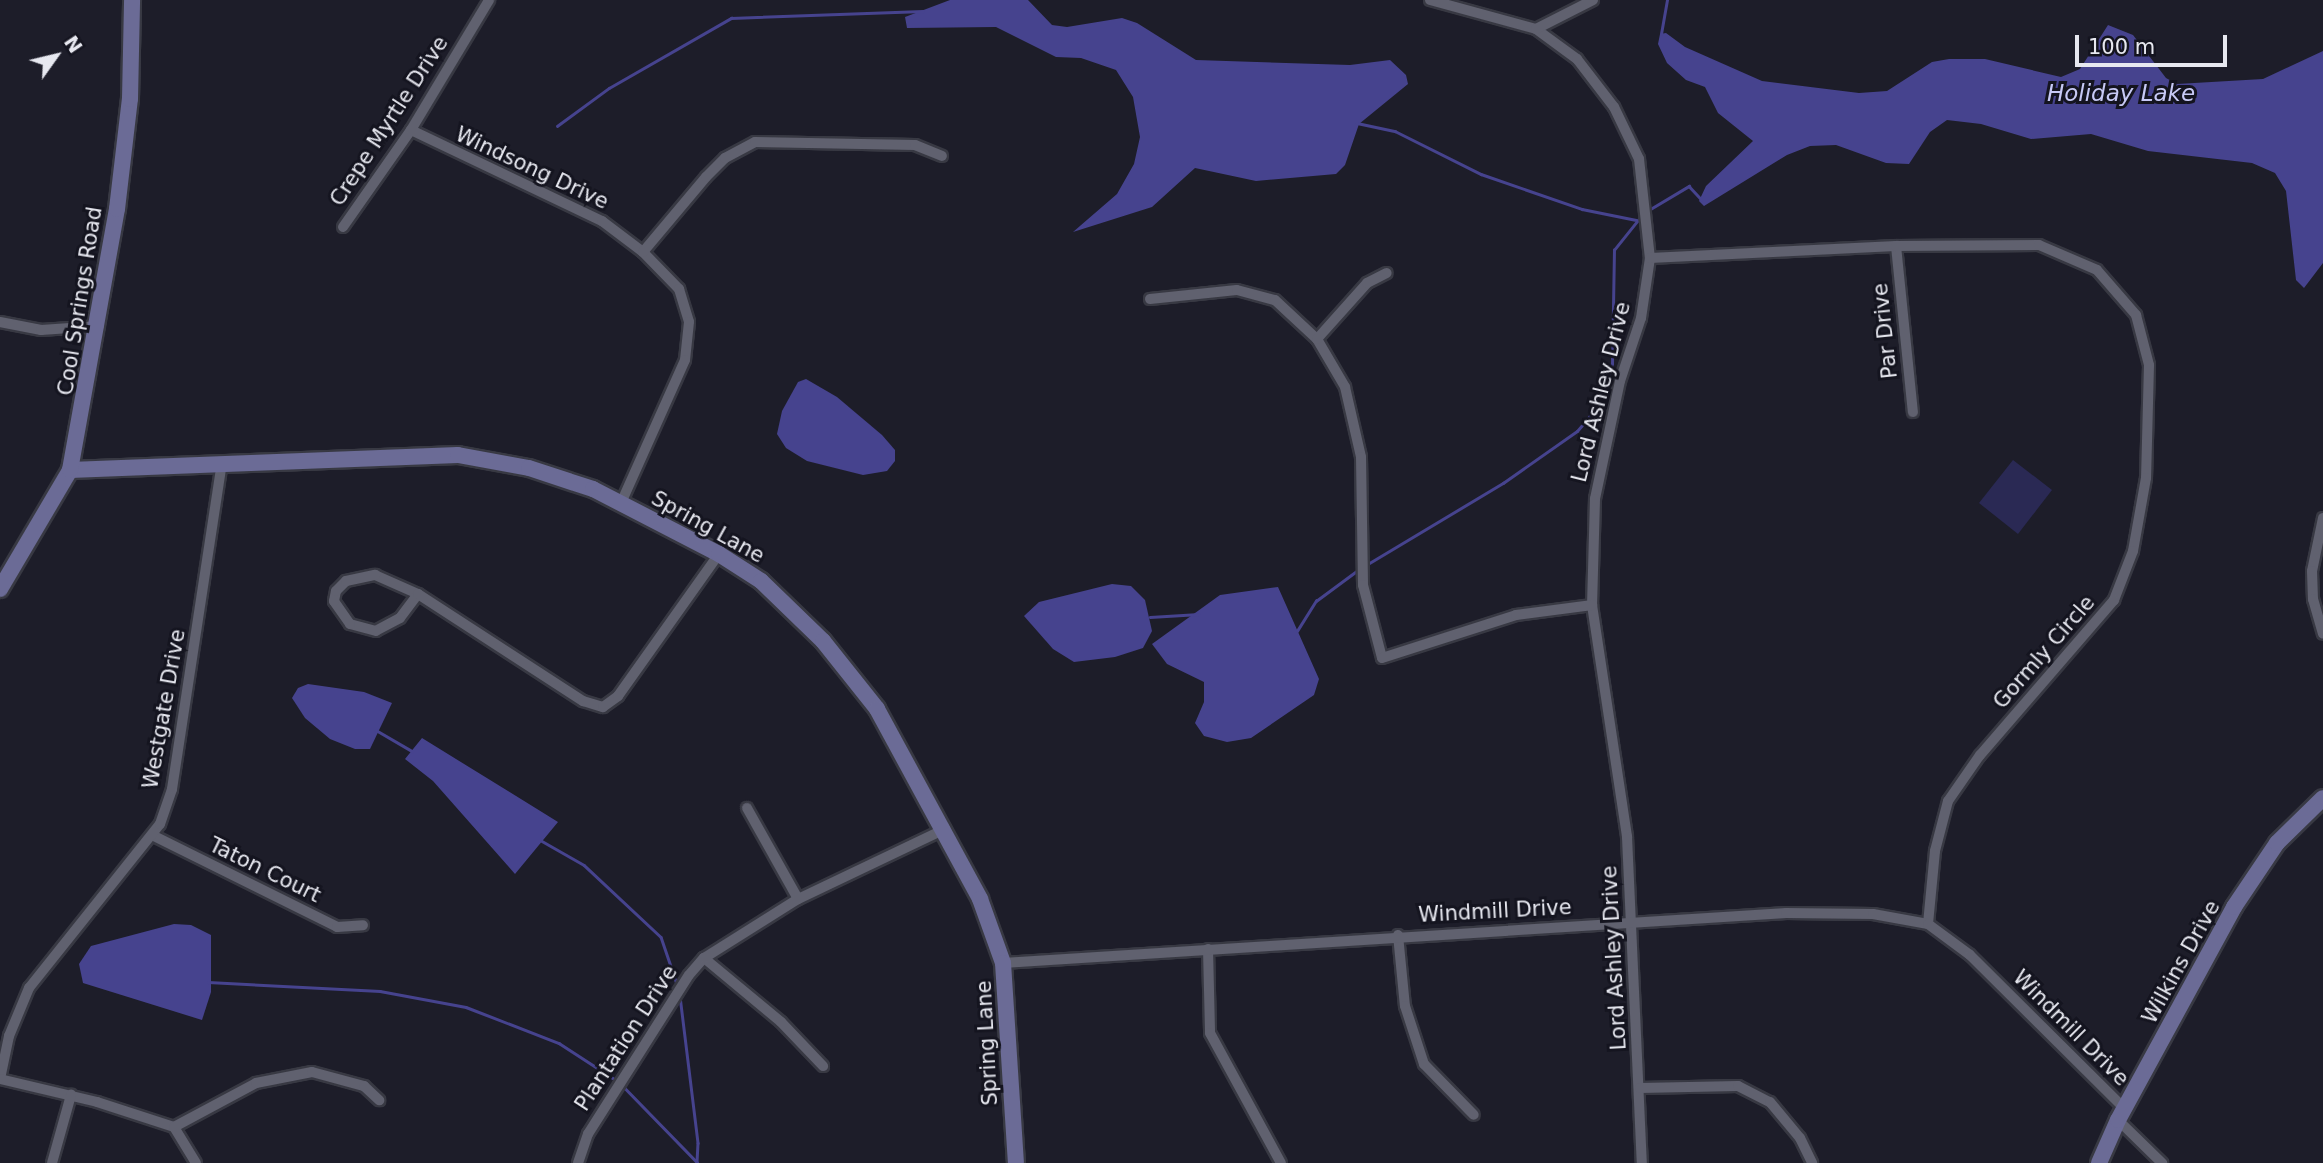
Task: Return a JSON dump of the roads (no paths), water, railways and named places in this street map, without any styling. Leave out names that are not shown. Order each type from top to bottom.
[{"type":"street","name":"Cool Springs Road","points":[[0,589],[70,471],[99,326],[130,99],[132,0]]},
{"type":"street","name":"Crepe Myrtle Drive","points":[[343,227],[411,130],[489,0]]},
{"type":"street","name":"Lord Ashley Drive","points":[[1430,0],[1536,29],[1577,59],[1620,119],[1639,159],[1650,258],[1641,318],[1618,392],[1595,499],[1592,604],[1627,837],[1642,1163]]},
{"type":"street","points":[[1536,29],[1593,0]]},
{"type":"street","name":"Windsong Drive","points":[[411,130],[577,207],[643,253],[679,289],[687,306],[689,340],[685,360],[621,503]]},
{"type":"street","points":[[643,253],[706,177],[734,152],[755,142],[915,145],[942,156]]},
{"type":"street","name":"Gormly Circle","points":[[1650,258],[1896,246],[2039,246],[2097,270],[2136,315],[2149,365],[2146,478],[2133,551],[2114,600],[1980,755],[1948,801],[1935,851],[1928,924]]},
{"type":"street","name":"Par Drive","points":[[1896,246],[1913,412]]},
{"type":"street","points":[[1317,339],[1367,283],[1387,273]]},
{"type":"street","points":[[1150,299],[1237,290],[1275,300],[1317,339],[1345,387],[1361,457],[1363,585],[1382,658],[1516,615],[1592,604]]},
{"type":"street","points":[[0,322],[41,330],[99,326]]},
{"type":"street","name":"Spring Lane","points":[[70,471],[458,455],[529,468],[621,503],[719,554],[761,581],[823,641],[877,709],[945,829],[980,899],[1003,963],[1016,1163]]},
{"type":"street","name":"Westgate Drive","points":[[0,1079],[9,1036],[29,988],[152,835],[172,789],[222,463]]},
{"type":"street","points":[[2323,518],[2312,571],[2313,599],[2323,634]]},
{"type":"street","points":[[418,594],[400,618],[376,631],[350,624],[334,601],[335,591],[355,577],[375,575],[418,594],[583,701],[603,707],[618,696],[719,554]]},
{"type":"street","name":"Wilkins Drive","points":[[2099,1163],[2121,1114],[2234,907],[2277,843],[2322,801]]},
{"type":"street","points":[[747,808],[798,899]]},
{"type":"street","name":"Plantation Drive","points":[[578,1163],[588,1134],[689,975],[704,958],[798,899],[945,829]]},
{"type":"street","name":"Taton Court","points":[[152,835],[337,927],[363,925]]},
{"type":"street","name":"Windmill Drive","points":[[1003,963],[1398,935],[1821,912],[1873,914],[1928,924],[1970,955],[2121,1114],[2162,1163]]},
{"type":"street","points":[[1398,935],[1405,1006],[1424,1064],[1474,1115]]},
{"type":"street","points":[[1208,950],[1210,1033],[1281,1163]]},
{"type":"street","points":[[704,958],[781,1022],[823,1066]]},
{"type":"street","points":[[174,1127],[256,1083],[312,1072],[364,1086],[379,1100]]},
{"type":"street","points":[[0,1079],[71,1095],[174,1127],[197,1163]]},
{"type":"street","points":[[1640,1088],[1738,1086],[1770,1102],[1800,1138],[1812,1163]]},
{"type":"street","points":[[52,1163],[71,1095]]},
{"type":"water","points":[[950,0],[1028,0],[1052,25],[1067,27],[1122,18],[1137,23],[1196,60],[1350,65],[1390,60],[1406,75],[1408,84],[1359,124],[1345,165],[1336,174],[1256,181],[1195,168],[1152,207],[1073,232],[1117,194],[1134,164],[1140,137],[1133,97],[1116,70],[1081,58],[1056,57],[996,27],[907,28],[905,17]]},
{"type":"water","name":"Holiday Lake","points":[[2108,25],[2133,35],[2166,78],[2177,84],[2263,79],[2323,51],[2323,263],[2304,288],[2296,280],[2286,191],[2275,173],[2252,163],[2148,151],[2091,134],[2031,139],[1981,124],[1947,120],[1930,132],[1909,164],[1886,163],[1836,145],[1810,146],[1787,155],[1704,206],[1699,201],[1706,186],[1753,141],[1718,113],[1705,87],[1686,80],[1667,63],[1658,44],[1660,34],[1666,33],[1685,47],[1762,81],[1859,93],[1887,91],[1932,62],[1949,59],[1985,59],[2061,77],[2080,69]]},
{"type":"water","points":[[806,379],[837,397],[882,435],[895,450],[895,461],[887,471],[863,475],[807,461],[786,448],[777,434],[782,411],[798,382]]},
{"type":"water","points":[[1112,584],[1131,586],[1145,600],[1152,631],[1143,648],[1115,657],[1074,662],[1053,649],[1024,616],[1039,602]]},
{"type":"water","points":[[1278,587],[1319,679],[1314,695],[1251,738],[1227,742],[1204,736],[1195,723],[1204,702],[1204,682],[1167,664],[1152,644],[1220,595]]},
{"type":"water","points":[[308,684],[364,692],[392,703],[370,749],[355,749],[330,739],[305,718],[292,698],[298,688]]},
{"type":"water","points":[[422,738],[558,822],[515,874],[433,781],[405,759]]},
{"type":"water","points":[[174,924],[191,925],[211,935],[211,992],[202,1020],[83,983],[79,964],[91,946]]},
{"type":"waterway","points":[[1661,34],[1667,0]]},
{"type":"waterway","points":[[557,126],[609,88],[731,18],[923,11]]},
{"type":"waterway","points":[[1357,123],[1395,131],[1481,174],[1582,209],[1636,220]]},
{"type":"waterway","points":[[1647,211],[1689,186],[1701,199]]},
{"type":"waterway","points":[[1366,565],[1503,483],[1577,431],[1589,417],[1603,397],[1612,364],[1614,250],[1642,215]]},
{"type":"waterway","points":[[1297,631],[1316,601],[1358,570]]},
{"type":"waterway","points":[[1150,617],[1199,614]]},
{"type":"waterway","points":[[376,730],[412,751]]},
{"type":"waterway","points":[[542,841],[584,865],[661,937],[678,987]]},
{"type":"waterway","points":[[208,982],[380,991],[466,1007],[559,1043],[619,1082]]},
{"type":"waterway","points":[[680,996],[698,1143],[697,1163]]},
{"type":"waterway","points":[[624,1087],[697,1162]]}]
